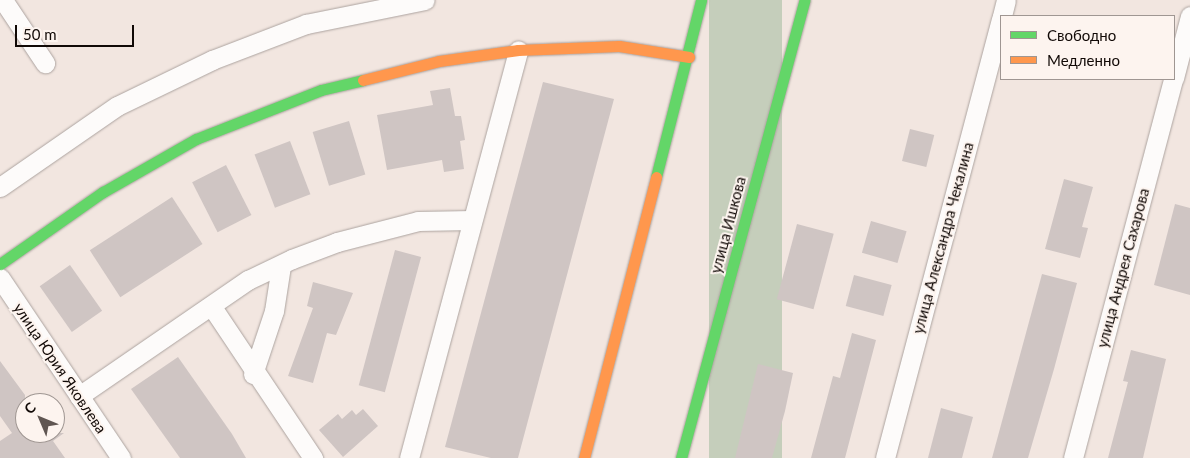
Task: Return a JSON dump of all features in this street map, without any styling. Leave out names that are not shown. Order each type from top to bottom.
[{"type":"street","points":[[3,0],[45,63]]},
{"type":"street","points":[[0,187],[118,106],[212,60],[306,24],[425,0]]},
{"type":"street","points":[[584,458],[689,57],[701,0]]},
{"type":"street","name":"улица Ишкова","points":[[680,458],[805,0]]},
{"type":"street","name":"улица Александра Чекалина","points":[[1002,15],[1006,0]]},
{"type":"street","name":"улица Андрея Сахарова","points":[[1175,74],[1190,16]]},
{"type":"street","name":"улица Александра Чекалина","points":[[885,458],[1000,25]]},
{"type":"street","points":[[0,264],[103,192],[196,139],[251,116],[377,75],[518,50],[619,46],[689,57]]},
{"type":"street","points":[[409,458],[518,50]]},
{"type":"street","name":"улица Андрея Сахарова","points":[[1074,458],[1173,80]]},
{"type":"street","points":[[79,396],[212,308],[248,280],[336,242],[380,229],[418,221],[472,220]]},
{"type":"street","points":[[253,374],[274,311],[281,266]]},
{"type":"street","name":"улица Юрия Яковлева","points":[[0,278],[121,458]]},
{"type":"street","points":[[212,308],[253,374],[313,458]]},
{"type":"green space","points":[[709,0],[782,0],[782,458],[709,458]]},
{"type":"building","points":[[543,82],[614,99],[518,458],[491,458],[445,447]]},
{"type":"building","points":[[450,88],[455,116],[461,116],[465,140],[460,141],[464,169],[444,172],[442,160],[387,170],[377,115],[433,105],[430,91]]},
{"type":"building","points":[[349,121],[365,175],[329,186],[313,132]]},
{"type":"building","points":[[910,129],[934,135],[926,167],[902,161]]},
{"type":"building","points":[[290,141],[310,194],[275,208],[255,155]]},
{"type":"building","points":[[226,165],[251,215],[218,232],[192,182]]},
{"type":"building","points":[[1064,179],[1093,187],[1082,227],[1088,228],[1080,258],[1045,249]]},
{"type":"building","points":[[172,197],[202,244],[120,297],[90,250]]},
{"type":"building","points":[[1175,204],[1190,208],[1190,295],[1154,285]]},
{"type":"building","points":[[871,221],[907,231],[897,263],[862,253]]},
{"type":"building","points":[[797,224],[834,234],[814,309],[777,299]]},
{"type":"building","points":[[395,250],[421,257],[385,392],[359,385]]},
{"type":"building","points":[[70,265],[102,311],[72,332],[40,286]]},
{"type":"building","points":[[1042,274],[1077,283],[1054,369],[1028,458],[992,458]]},
{"type":"building","points":[[854,275],[892,285],[883,316],[846,306]]},
{"type":"building","points":[[313,282],[353,293],[336,335],[327,333],[313,383],[288,376],[313,308],[307,306]]},
{"type":"building","points":[[852,333],[876,340],[845,458],[811,458],[833,376],[840,378]]},
{"type":"building","points":[[1131,350],[1166,359],[1143,458],[1108,458],[1128,382],[1123,381]]},
{"type":"building","points":[[178,357],[232,434],[246,458],[180,458],[131,389]]},
{"type":"building","points":[[0,361],[24,393],[15,393],[15,443],[54,443],[65,458],[0,458],[0,441],[12,433],[0,416]]},
{"type":"building","points":[[758,364],[793,373],[785,411],[772,458],[735,458]]},
{"type":"building","points":[[941,408],[973,417],[962,458],[928,458]]},
{"type":"building","points":[[363,409],[378,426],[343,457],[319,430],[338,414],[342,419],[352,410],[356,415]]},
{"type":"traffic: fast","points":[[656,177],[701,0]]},
{"type":"traffic: fast","points":[[681,458],[805,0]]},
{"type":"traffic: fast","points":[[0,264],[103,192],[196,139],[321,90],[363,80]]},
{"type":"traffic: slow","points":[[363,80],[439,61],[518,50],[619,46],[689,57]]},
{"type":"traffic: slow","points":[[584,458],[656,177]]}]
